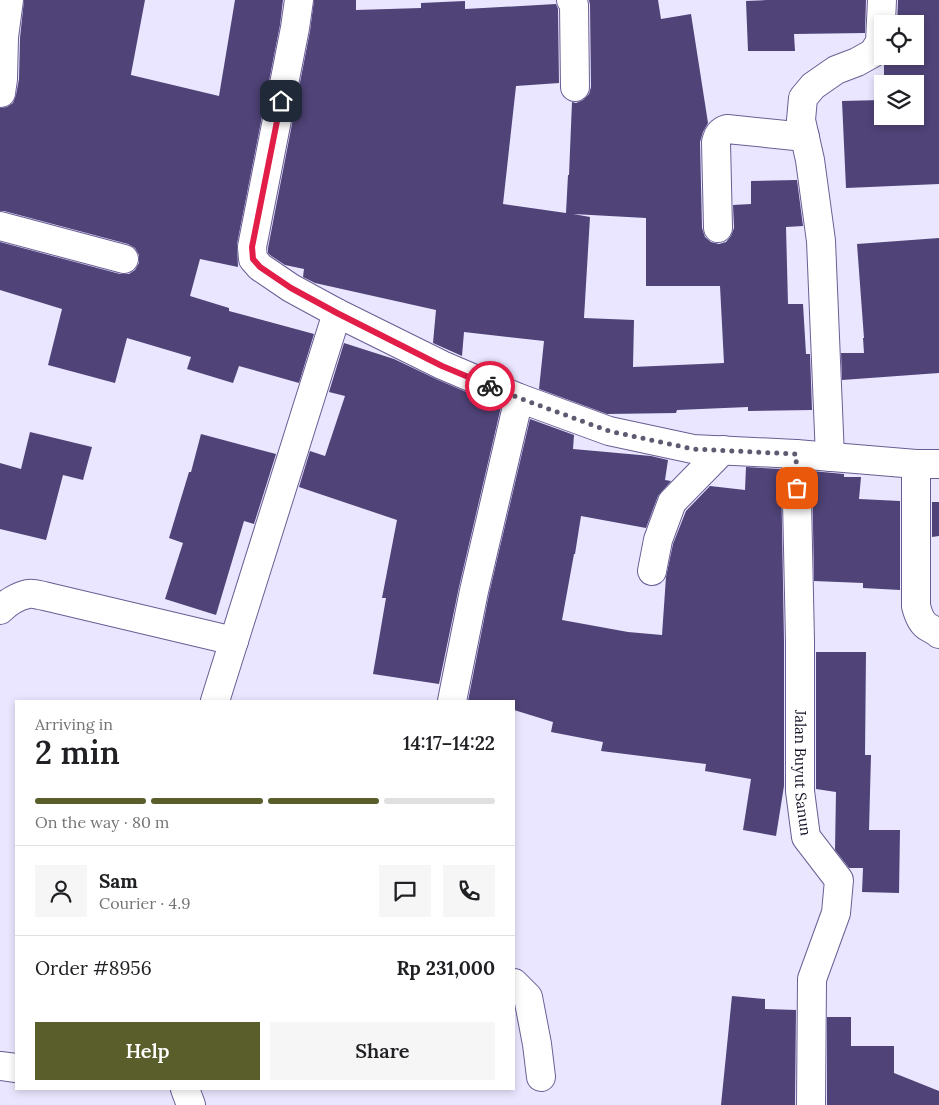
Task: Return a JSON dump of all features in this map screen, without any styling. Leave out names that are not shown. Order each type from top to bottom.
[{"type":"street","points":[[1,94],[4,37],[9,0]]},
{"type":"street","points":[[298,0],[295,28],[252,247],[253,259],[260,267],[291,288],[442,366],[519,398],[609,431],[693,449],[796,454],[927,464],[916,606],[918,616],[926,626],[938,633]]},
{"type":"street","points":[[571,0],[574,5],[575,87]]},
{"type":"street","points":[[830,457],[821,241],[810,160],[801,120],[803,98],[812,86],[836,70],[873,53],[880,42],[882,0]]},
{"type":"street","points":[[718,228],[716,142],[722,131],[728,129],[804,137]]},
{"type":"street","points":[[0,226],[124,258]]},
{"type":"street","points":[[216,700],[337,313]]},
{"type":"street","points":[[452,700],[474,591],[519,398]]},
{"type":"street","points":[[652,571],[658,540],[672,502],[723,450]]},
{"type":"street","name":"Jalan Buyut Sanun","points":[[796,454],[800,791],[806,837],[839,880],[836,912],[812,978],[811,1105]]},
{"type":"street","points":[[0,610],[6,604],[30,594],[234,640]]},
{"type":"street","points":[[515,984],[528,998],[541,1077]]},
{"type":"street","points":[[0,1066],[15,1068]]},
{"type":"street","points":[[185,1090],[191,1105]]},
{"type":"building","points":[[24,0],[145,0],[131,75],[219,96],[235,0],[283,0],[280,25],[237,244],[238,267],[200,259],[190,296],[229,308],[229,311],[314,334],[299,383],[239,366],[233,383],[187,369],[191,357],[127,338],[115,383],[48,365],[62,309],[0,290],[0,242],[120,274],[129,274],[135,270],[139,263],[139,255],[135,248],[128,244],[0,211],[0,108],[7,107],[13,103],[16,95],[19,79],[20,38]]},
{"type":"building","points":[[314,0],[356,0],[356,10],[421,8],[421,3],[465,1],[465,9],[556,4],[558,9],[559,83],[516,86],[503,204],[566,213],[572,102],[576,103],[583,100],[589,94],[591,87],[589,0],[658,0],[661,19],[691,14],[708,123],[700,142],[702,228],[705,237],[711,242],[719,244],[726,242],[731,236],[734,228],[733,205],[751,204],[751,181],[797,180],[803,226],[786,227],[788,304],[803,304],[806,354],[810,354],[812,410],[748,411],[748,407],[677,410],[676,413],[607,414],[539,389],[544,341],[464,332],[462,356],[433,343],[436,310],[315,283],[303,277],[304,269],[285,265],[270,255],[268,248],[310,31]],"holes":[[[573,214],[646,218],[646,286],[720,286],[724,363],[633,367],[634,320],[584,318],[590,217]]]},
{"type":"building","points":[[866,0],[865,33],[794,34],[795,51],[748,51],[746,1]]},
{"type":"building","points":[[898,0],[939,0],[939,184],[846,188],[842,101],[874,100],[874,125],[924,125],[924,75],[884,75],[884,65],[924,65],[924,15],[897,15]]},
{"type":"building","points":[[939,238],[939,373],[842,380],[841,353],[864,353],[857,244]]},
{"type":"building","points":[[344,343],[394,359],[501,407],[459,587],[439,684],[373,674],[386,598],[382,598],[397,520],[299,487],[310,451],[325,456],[345,396],[329,392]]},
{"type":"building","points":[[530,419],[574,435],[573,449],[651,456],[668,460],[665,480],[671,481],[658,496],[646,528],[581,516],[562,620],[628,632],[662,635],[666,577],[673,544],[686,511],[710,486],[745,490],[746,467],[781,469],[784,786],[776,836],[743,830],[751,779],[705,771],[706,764],[601,751],[603,742],[551,732],[553,722],[515,710],[515,700],[468,700],[489,594]]},
{"type":"building","points":[[30,432],[92,447],[83,480],[63,475],[46,540],[0,529],[0,463],[21,469]]},
{"type":"building","points":[[201,434],[276,454],[254,524],[244,521],[216,615],[165,599],[183,543],[169,538],[189,472],[191,472]]},
{"type":"building","points":[[812,471],[844,474],[844,477],[861,477],[859,499],[900,501],[900,590],[863,588],[863,583],[814,581]]},
{"type":"building","points":[[932,502],[939,502],[939,536],[932,537]]},
{"type":"building","points":[[816,652],[866,652],[865,755],[871,755],[869,830],[900,830],[899,893],[862,892],[863,868],[849,868],[835,850],[836,792],[816,789]]},
{"type":"building","points":[[732,996],[765,999],[765,1009],[796,1010],[795,1105],[721,1105]]},
{"type":"building","points":[[827,1017],[851,1017],[851,1046],[894,1046],[894,1073],[939,1091],[939,1105],[827,1105]]},
{"type":"way so far","points":[[490,386],[609,431],[693,449],[796,454],[797,488]]},
{"type":"route","points":[[281,101],[252,247],[253,259],[260,267],[291,288],[337,313],[442,366],[490,386]]}]
